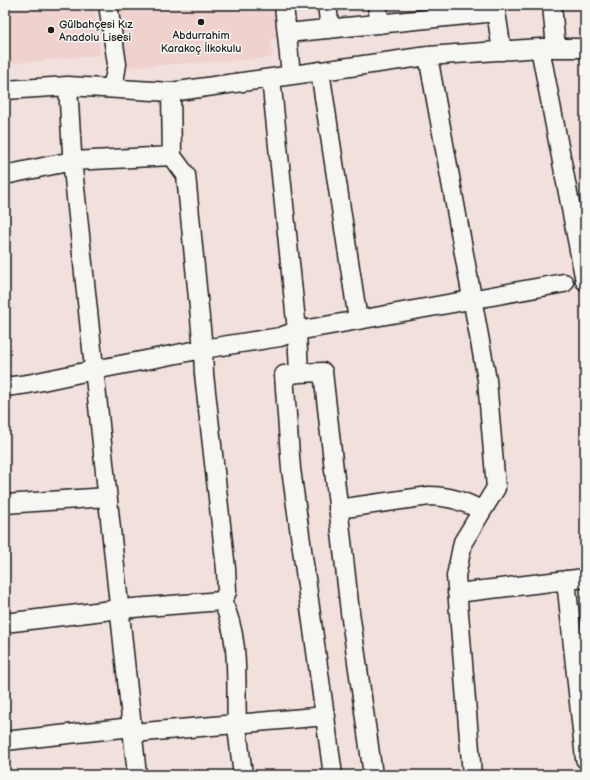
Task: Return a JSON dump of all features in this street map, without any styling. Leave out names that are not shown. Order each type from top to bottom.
[{"type":"street","points":[[108,5],[116,64],[116,76],[111,88]]},
{"type":"street","points":[[284,5],[292,75]]},
{"type":"street","points":[[327,5],[330,29]]},
{"type":"street","points":[[377,5],[380,24]]},
{"type":"street","points":[[552,5],[548,48],[585,281]]},
{"type":"street","points":[[287,33],[380,24],[416,13],[495,8],[502,51]]},
{"type":"street","points":[[5,90],[68,86],[170,92],[428,56],[548,48],[585,48]]},
{"type":"street","points":[[428,56],[487,380],[496,488],[463,542],[456,576],[472,775]]},
{"type":"street","points":[[320,71],[358,320]]},
{"type":"street","points":[[271,78],[297,331],[299,373]]},
{"type":"street","points":[[68,86],[72,161],[137,775]]},
{"type":"street","points":[[170,92],[172,156],[186,175],[203,349],[204,374],[226,569],[227,592],[222,601]]},
{"type":"street","points":[[5,175],[72,161],[172,156]]},
{"type":"street","points":[[5,387],[28,384],[203,349],[280,337],[297,331],[564,283]]},
{"type":"street","points":[[333,775],[291,461],[284,375],[299,373],[324,372],[350,612],[373,775]]},
{"type":"street","points":[[338,509],[429,496],[441,496],[458,499],[482,511]]},
{"type":"street","points":[[5,504],[107,497]]},
{"type":"street","points":[[457,593],[585,578]]},
{"type":"street","points":[[566,580],[585,759]]},
{"type":"street","points":[[5,623],[120,610],[222,601]]},
{"type":"street","points":[[222,601],[228,614],[235,640],[238,724],[243,775]]},
{"type":"street","points":[[5,741],[326,716]]},
{"type":"shaded area","name":"Gülbahçesi Kız Anadolu Lisesi","points":[[5,5],[94,5],[100,55],[5,64]]},
{"type":"shaded area","name":"Abdurrahim Karakoç İlkokulu","points":[[117,5],[281,5],[286,38],[271,39],[272,58],[125,67]]},
{"type":"place","name":"Abdurrahim Karakoç İlkokulu","points":[[201,22]]},
{"type":"place","name":"Gülbahçesi Kız Anadolu Lisesi","points":[[51,30]]}]
